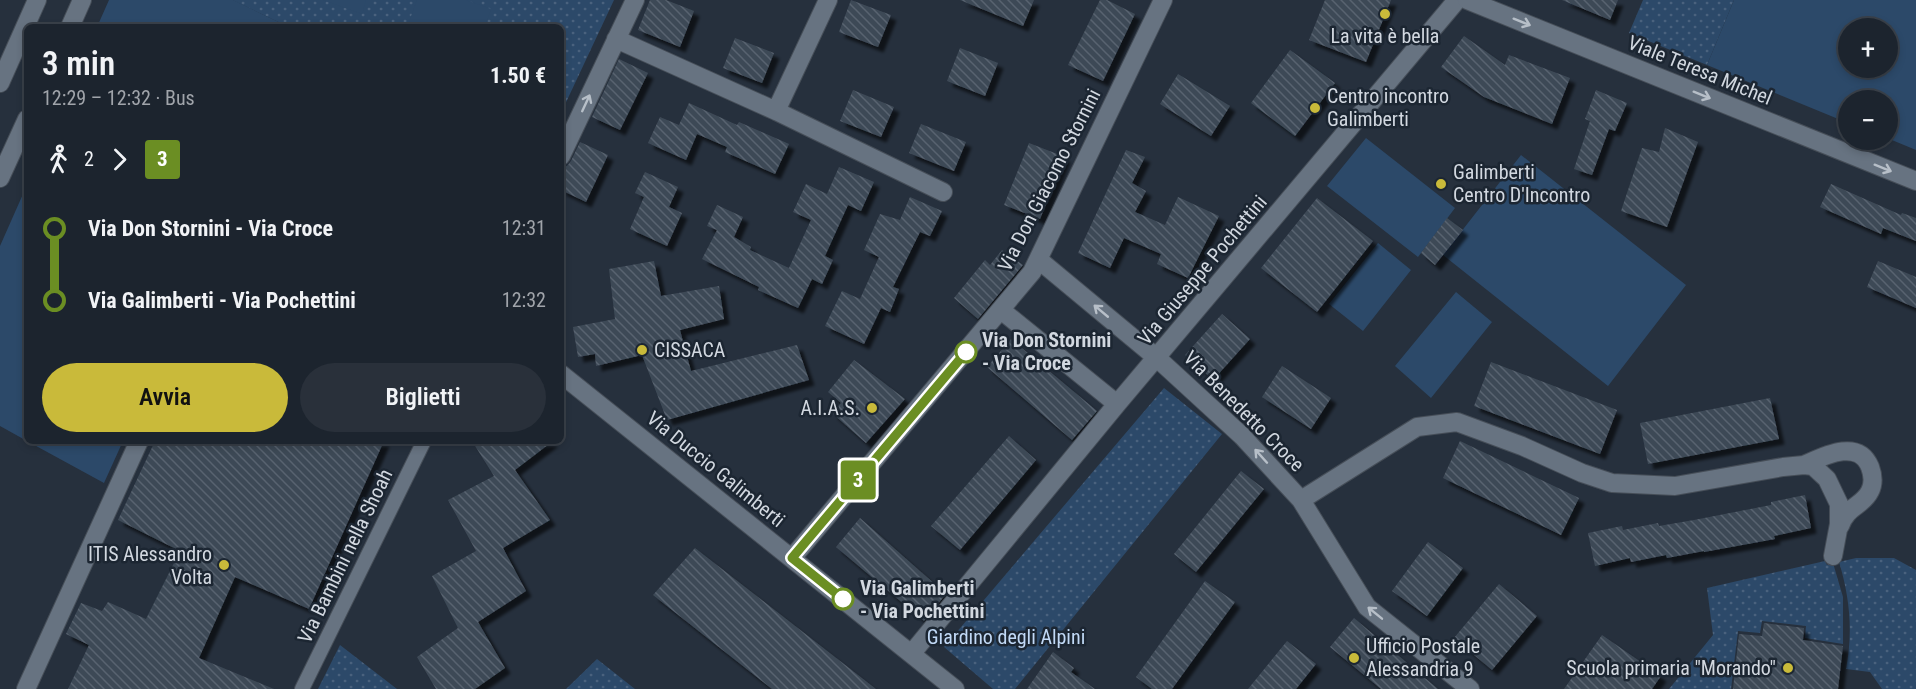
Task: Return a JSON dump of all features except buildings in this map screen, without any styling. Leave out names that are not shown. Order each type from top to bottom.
[{"type":"street","points":[[26,24],[37,0]]},
{"type":"street","points":[[70,24],[82,0]]},
{"type":"street","points":[[564,150],[635,0]]},
{"type":"street","points":[[776,111],[828,0]]},
{"type":"street","name":"Via Don Giacomo Stornini","points":[[792,558],[1024,283],[1039,260],[1163,0]]},
{"type":"street","name":"Via Giuseppe Pochettini","points":[[912,653],[1457,0]]},
{"type":"street","name":"Viale Teresa Michel","points":[[1467,0],[1916,181]]},
{"type":"street","points":[[0,83],[24,29]]},
{"type":"street","points":[[616,39],[776,111],[943,192]]},
{"type":"street","points":[[0,178],[24,126]]},
{"type":"street","name":"Via Benedetto Croce","points":[[1039,260],[1157,358],[1242,436],[1301,500],[1367,608],[1470,689]]},
{"type":"street","points":[[1001,310],[1118,404]]},
{"type":"street","name":"Via Duccio Galimberti","points":[[564,376],[955,689]]},
{"type":"street","points":[[1301,500],[1417,427],[1457,422],[1612,483],[1676,486],[1804,465],[1846,450],[1862,456],[1869,463],[1873,480],[1866,497],[1848,511],[1837,534]]},
{"type":"street","points":[[26,689],[139,444]]},
{"type":"street","name":"Via Bambini nella Shoah","points":[[302,689],[423,444]]},
{"type":"street","points":[[1804,465],[1814,466],[1819,470],[1834,491],[1840,514],[1833,556]]},
{"type":"green space","points":[[109,0],[233,0],[283,24],[98,24]]},
{"type":"green space","points":[[232,0],[614,0],[564,107],[564,24],[283,24]]},
{"type":"green space","points":[[323,0],[366,0],[362,14]]},
{"type":"green space","points":[[417,0],[466,0],[491,9],[486,24],[408,24]]},
{"type":"green space","points":[[1643,0],[1734,0],[1707,65],[1629,33]]},
{"type":"green space","points":[[1734,0],[1916,0],[1916,150],[1898,143],[1898,90],[1838,90],[1838,119],[1707,65]]},
{"type":"green space","points":[[1366,138],[1455,208],[1418,257],[1327,186]]},
{"type":"green space","points":[[1521,155],[1686,285],[1608,386],[1443,255]]},
{"type":"green space","points":[[24,192],[24,439],[0,426],[0,246]]},
{"type":"green space","points":[[1378,243],[1411,270],[1363,331],[1329,304]]},
{"type":"green space","points":[[1456,292],[1492,322],[1431,398],[1395,366]]},
{"type":"green space","name":"Giardino degli Alpini","points":[[1164,388],[1222,434],[1015,689],[993,689],[944,647]]},
{"type":"green space","points":[[32,444],[122,444],[104,483]]},
{"type":"green space","points":[[1856,558],[1894,558],[1916,570],[1916,689],[1882,689],[1870,672],[1846,669],[1849,615],[1846,589],[1839,562]]},
{"type":"green space","points":[[1825,561],[1827,565],[1833,563],[1843,597],[1843,644],[1805,638],[1806,626],[1762,621],[1760,633],[1738,631],[1731,689],[1669,689],[1713,635],[1707,588]]},
{"type":"green space","points":[[340,645],[397,689],[318,689]]},
{"type":"green space","points":[[597,659],[635,689],[566,689]]},
{"type":"bus line","name":"3","points":[[843,599],[792,558],[966,352]]},
{"type":"place","name":"La vita è bella","points":[[1385,14]]},
{"type":"place","name":"Centro incontro Galimberti","points":[[1315,108]]},
{"type":"place","name":"Galimberti Centro D'Incontro","points":[[1441,184]]},
{"type":"place","name":"CISSACA","points":[[642,350]]},
{"type":"place","name":"Via Don Stornini - Via Croce","points":[[966,352]]},
{"type":"place","name":"A.I.A.S.","points":[[872,408]]},
{"type":"place","name":"ITIS Alessandro Volta","points":[[224,565]]},
{"type":"place","name":"Via Galimberti - Via Pochettini","points":[[843,599]]},
{"type":"place","name":"Ufficio Postale Alessandria 9","points":[[1354,658]]},
{"type":"place","name":"Scuola primaria \"Morando\"","points":[[1788,668]]}]
